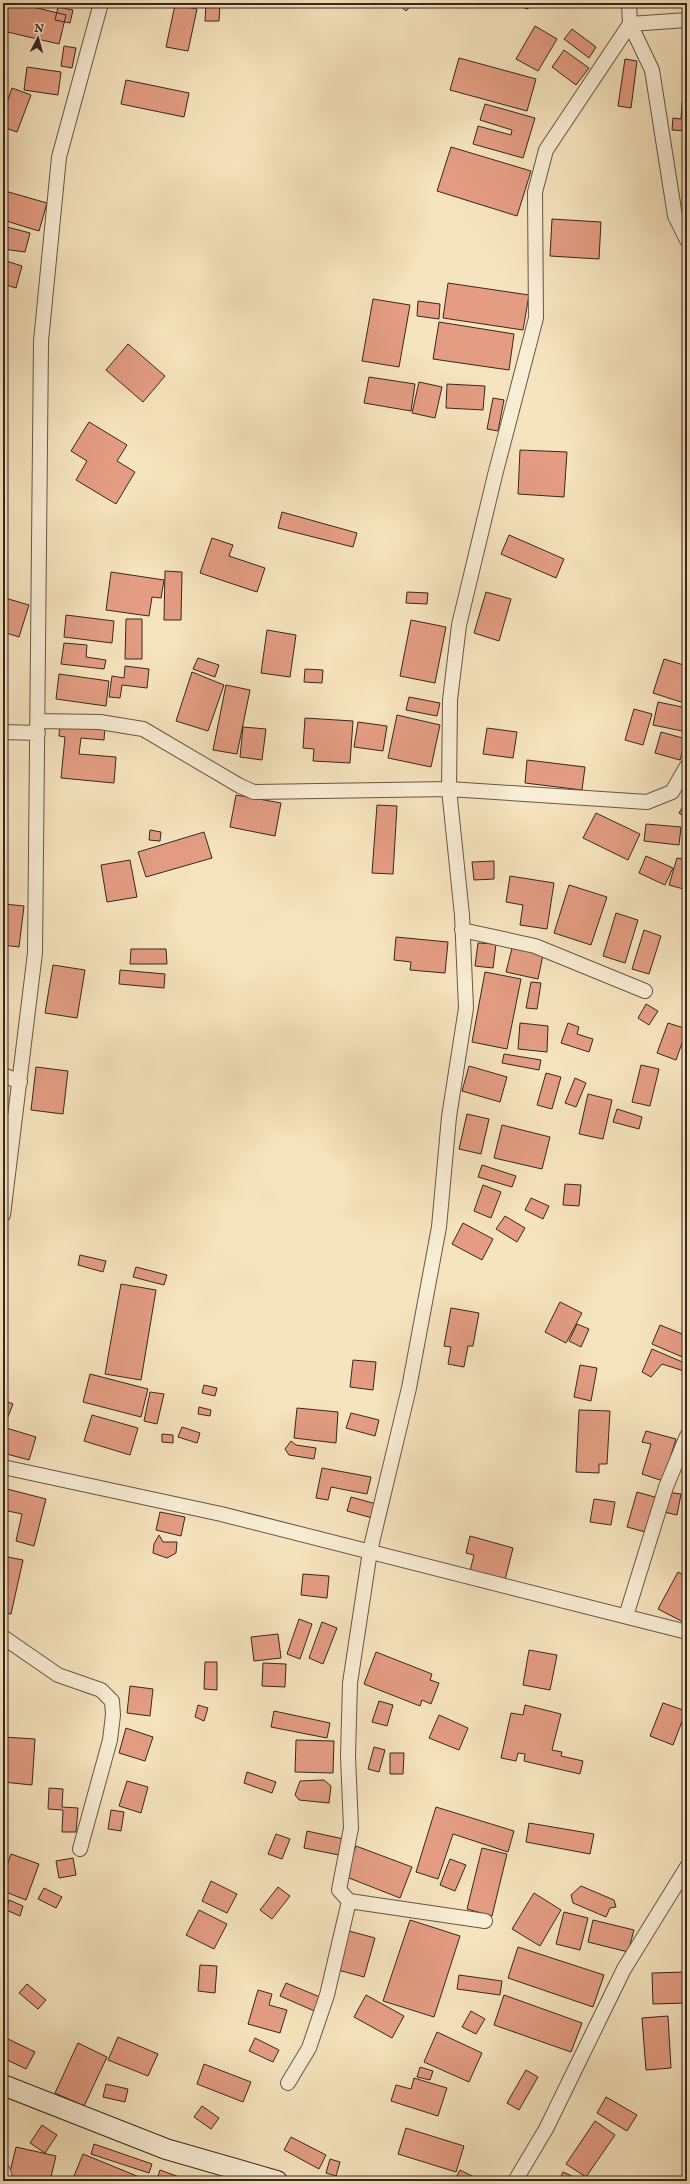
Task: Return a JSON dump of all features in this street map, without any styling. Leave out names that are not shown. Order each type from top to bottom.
[{"type":"main road","points":[[3,2085],[166,2149],[277,2181]]},
{"type":"street","points":[[3,1215],[35,953],[41,341],[59,157],[101,3]]},
{"type":"street","points":[[629,3],[630,24],[652,70],[675,216],[687,240]]},
{"type":"street","points":[[630,24],[687,20]]},
{"type":"street","points":[[485,1921],[350,1901],[339,1890],[351,1828],[348,1756],[350,1683],[370,1551],[409,1388],[439,1227],[449,1117],[466,1008],[462,930],[449,789],[450,700],[459,625],[494,475],[536,318],[535,192],[546,150],[630,24]]},
{"type":"street","points":[[3,732],[38,727],[100,722],[143,729],[240,786],[254,792],[449,789],[647,802],[672,792],[687,766]]},
{"type":"street","points":[[462,930],[535,946],[645,991]]},
{"type":"street","points":[[3,1075],[20,1082]]},
{"type":"street","points":[[626,1616],[666,1487],[687,1436]]},
{"type":"street","points":[[3,1467],[221,1514],[687,1632]]},
{"type":"street","points":[[3,1637],[58,1675],[101,1690],[112,1701],[113,1715],[110,1740],[80,1849]]},
{"type":"street","points":[[515,2181],[546,2129],[624,1968],[687,1867]]},
{"type":"street","points":[[288,2083],[310,2048],[327,1996],[350,1901]]},
{"type":"street","points":[[3,2171],[6,2181]]},
{"type":"building","points":[[3,3],[17,3],[66,15],[59,44],[3,31]]},
{"type":"building","points":[[206,3],[220,3],[219,21],[205,21]]},
{"type":"building","points":[[397,3],[414,3],[406,11]]},
{"type":"building","points":[[508,3],[529,3],[528,9]]},
{"type":"building","points":[[175,5],[197,9],[188,51],[166,47]]},
{"type":"building","points":[[58,7],[73,10],[70,23],[55,20]]},
{"type":"building","points":[[535,26],[557,39],[538,71],[516,59]]},
{"type":"building","points":[[572,29],[596,47],[589,58],[564,39]]},
{"type":"building","points":[[64,46],[76,48],[72,68],[61,66]]},
{"type":"building","points":[[564,50],[589,68],[576,85],[552,67]]},
{"type":"building","points":[[459,58],[536,79],[527,111],[450,90]]},
{"type":"building","points":[[625,59],[637,61],[631,108],[618,106]]},
{"type":"building","points":[[27,67],[61,72],[58,95],[24,90]]},
{"type":"building","points":[[126,80],[189,93],[184,117],[121,104]]},
{"type":"building","points":[[12,88],[31,95],[17,132],[3,127],[3,114]]},
{"type":"building","points":[[683,92],[687,92],[687,131],[672,130],[673,118],[681,119]]},
{"type":"building","points":[[485,104],[535,118],[523,158],[473,144],[478,126],[511,135],[512,130],[480,120]]},
{"type":"building","points":[[451,147],[531,171],[517,216],[437,191]]},
{"type":"building","points":[[5,191],[47,203],[39,231],[3,220],[3,199]]},
{"type":"building","points":[[552,219],[601,222],[599,259],[550,256]]},
{"type":"building","points":[[3,226],[30,233],[25,252],[3,249]]},
{"type":"building","points":[[3,260],[22,266],[16,288],[3,284]]},
{"type":"building","points":[[448,283],[529,295],[523,330],[443,318]]},
{"type":"building","points":[[373,299],[410,305],[399,367],[362,361]]},
{"type":"building","points":[[418,301],[440,304],[439,319],[417,316]]},
{"type":"building","points":[[439,322],[514,334],[509,370],[433,359]]},
{"type":"building","points":[[128,344],[165,376],[143,402],[106,370]]},
{"type":"building","points":[[369,377],[415,384],[411,411],[364,403]]},
{"type":"building","points":[[419,382],[442,387],[435,418],[412,413]]},
{"type":"building","points":[[447,384],[485,386],[483,410],[446,408]]},
{"type":"building","points":[[493,398],[504,400],[498,431],[487,429]]},
{"type":"building","points":[[89,422],[127,445],[117,461],[135,472],[116,504],[76,480],[87,461],[71,451]]},
{"type":"building","points":[[520,450],[567,452],[564,497],[518,494]]},
{"type":"building","points":[[282,512],[357,533],[353,547],[278,528]]},
{"type":"building","points":[[509,535],[564,559],[556,578],[501,554]]},
{"type":"building","points":[[212,538],[233,545],[229,556],[265,568],[257,592],[200,573]]},
{"type":"building","points":[[165,571],[182,572],[181,620],[164,620]]},
{"type":"building","points":[[111,572],[164,580],[161,598],[152,597],[149,616],[106,610]]},
{"type":"building","points":[[407,592],[428,593],[427,604],[406,603]]},
{"type":"building","points":[[486,592],[511,599],[499,641],[474,633]]},
{"type":"building","points":[[5,598],[29,605],[19,637],[3,632],[3,604]]},
{"type":"building","points":[[66,615],[114,621],[112,643],[64,637]]},
{"type":"building","points":[[126,619],[142,619],[142,659],[125,659]]},
{"type":"building","points":[[411,620],[446,627],[435,683],[400,676]]},
{"type":"building","points":[[267,630],[296,635],[290,677],[261,673]]},
{"type":"building","points":[[3,638],[6,638],[7,653],[3,654]]},
{"type":"building","points":[[64,643],[87,645],[86,657],[106,660],[104,669],[61,664]]},
{"type":"building","points":[[198,658],[219,665],[215,677],[193,669]]},
{"type":"building","points":[[664,659],[687,666],[687,691],[684,703],[653,693]]},
{"type":"building","points":[[125,666],[149,669],[147,688],[122,685],[120,698],[109,697],[112,676],[124,678]]},
{"type":"building","points":[[305,669],[323,670],[322,683],[304,682]]},
{"type":"building","points":[[192,672],[224,685],[208,731],[176,721]]},
{"type":"building","points":[[59,674],[109,681],[106,706],[56,699]]},
{"type":"building","points":[[226,685],[250,690],[237,754],[213,750]]},
{"type":"building","points":[[409,697],[440,703],[437,716],[406,710]]},
{"type":"building","points":[[658,702],[687,708],[687,732],[653,725]]},
{"type":"building","points":[[634,709],[652,714],[643,745],[625,740]]},
{"type":"building","points":[[397,715],[440,725],[431,767],[388,758]]},
{"type":"building","points":[[305,718],[353,721],[350,763],[313,761],[314,749],[303,748]]},
{"type":"building","points":[[358,722],[387,726],[383,751],[354,747]]},
{"type":"building","points":[[60,723],[105,727],[104,740],[81,738],[79,754],[116,757],[114,783],[61,778],[65,737],[59,736]]},
{"type":"building","points":[[243,727],[266,729],[262,760],[240,757]]},
{"type":"building","points":[[487,728],[517,732],[513,758],[483,754]]},
{"type":"building","points":[[661,732],[686,739],[680,760],[655,753]]},
{"type":"building","points":[[527,760],[585,767],[582,790],[525,783]]},
{"type":"building","points":[[236,795],[281,803],[275,836],[230,827]]},
{"type":"building","points":[[687,800],[687,818],[679,813]]},
{"type":"building","points":[[377,805],[397,806],[393,874],[372,873]]},
{"type":"building","points":[[596,813],[640,834],[628,860],[583,838]]},
{"type":"building","points":[[646,824],[681,827],[679,845],[644,841]]},
{"type":"building","points":[[150,830],[161,832],[160,841],[149,840]]},
{"type":"building","points":[[204,832],[212,858],[146,877],[138,852]]},
{"type":"building","points":[[646,856],[673,868],[665,885],[639,873]]},
{"type":"building","points":[[677,858],[687,860],[687,890],[669,885]]},
{"type":"building","points":[[130,860],[137,897],[107,902],[101,865]]},
{"type":"building","points":[[494,861],[494,879],[474,880],[472,862]]},
{"type":"building","points":[[510,876],[554,883],[547,929],[520,925],[523,905],[506,902]]},
{"type":"building","points":[[569,885],[607,897],[591,945],[554,933]]},
{"type":"building","points":[[4,904],[24,906],[19,947],[3,945]]},
{"type":"building","points":[[616,913],[638,920],[625,963],[603,956]]},
{"type":"building","points":[[644,930],[661,936],[649,974],[632,969]]},
{"type":"building","points":[[396,937],[448,942],[445,973],[410,970],[411,962],[394,960]]},
{"type":"building","points":[[478,943],[496,944],[493,968],[475,966]]},
{"type":"building","points":[[512,948],[543,955],[538,979],[506,972]]},
{"type":"building","points":[[131,949],[166,949],[167,964],[130,964]]},
{"type":"building","points":[[53,965],[85,970],[77,1018],[45,1013]]},
{"type":"building","points":[[120,970],[165,974],[164,988],[119,984]]},
{"type":"building","points":[[485,972],[521,979],[507,1049],[472,1042]]},
{"type":"building","points":[[531,982],[541,983],[537,1009],[526,1008]]},
{"type":"building","points":[[646,1004],[658,1011],[649,1025],[638,1018]]},
{"type":"building","points":[[520,1023],[548,1026],[547,1052],[518,1049]]},
{"type":"building","points":[[568,1023],[579,1027],[577,1034],[593,1039],[589,1052],[561,1043]]},
{"type":"building","points":[[668,1023],[687,1029],[676,1060],[657,1053]]},
{"type":"building","points":[[504,1054],[541,1060],[539,1070],[502,1063]]},
{"type":"building","points":[[641,1065],[659,1069],[650,1106],[632,1102]]},
{"type":"building","points":[[469,1066],[507,1077],[500,1102],[462,1091]]},
{"type":"building","points":[[36,1067],[68,1071],[63,1114],[31,1110]]},
{"type":"building","points":[[546,1073],[561,1077],[552,1109],[537,1105]]},
{"type":"building","points":[[575,1078],[586,1083],[576,1107],[565,1103]]},
{"type":"building","points":[[588,1094],[612,1100],[603,1139],[579,1134]]},
{"type":"building","points":[[617,1109],[642,1117],[639,1129],[613,1122]]},
{"type":"building","points":[[467,1114],[489,1119],[481,1154],[459,1149]]},
{"type":"building","points":[[502,1125],[550,1137],[542,1169],[494,1158]]},
{"type":"building","points":[[482,1165],[516,1176],[512,1187],[478,1177]]},
{"type":"building","points":[[565,1184],[581,1185],[579,1206],[563,1205]]},
{"type":"building","points":[[483,1185],[501,1192],[491,1218],[474,1211]]},
{"type":"building","points":[[531,1198],[549,1206],[543,1219],[525,1210]]},
{"type":"building","points":[[505,1216],[525,1228],[517,1242],[496,1229]]},
{"type":"building","points":[[463,1223],[493,1239],[482,1260],[452,1244]]},
{"type":"building","points":[[80,1255],[106,1261],[103,1272],[78,1265]]},
{"type":"building","points":[[136,1267],[167,1275],[164,1285],[133,1277]]},
{"type":"building","points":[[121,1284],[156,1290],[141,1380],[105,1374]]},
{"type":"building","points":[[560,1302],[582,1313],[566,1343],[545,1332]]},
{"type":"building","points":[[451,1308],[479,1313],[473,1346],[468,1346],[464,1367],[448,1364],[451,1347],[444,1346]]},
{"type":"building","points":[[577,1324],[589,1329],[581,1347],[569,1341]]},
{"type":"building","points":[[660,1325],[687,1336],[687,1359],[652,1344]]},
{"type":"building","points":[[652,1349],[687,1364],[687,1372],[662,1364],[651,1377],[642,1372]]},
{"type":"building","points":[[353,1360],[376,1362],[373,1390],[350,1387]]},
{"type":"building","points":[[580,1365],[597,1368],[591,1401],[574,1397]]},
{"type":"building","points":[[90,1374],[148,1389],[141,1417],[83,1402]]},
{"type":"building","points":[[204,1385],[217,1388],[215,1396],[202,1393]]},
{"type":"building","points":[[150,1392],[164,1394],[157,1424],[144,1421]]},
{"type":"building","points":[[3,1400],[13,1404],[7,1419],[3,1417]]},
{"type":"building","points":[[199,1407],[211,1410],[210,1416],[198,1414]]},
{"type":"building","points":[[297,1408],[338,1412],[336,1443],[294,1438]]},
{"type":"building","points":[[579,1410],[610,1411],[607,1464],[599,1464],[599,1473],[576,1472]]},
{"type":"building","points":[[351,1413],[379,1420],[375,1436],[346,1428]]},
{"type":"building","points":[[92,1415],[138,1428],[130,1455],[84,1441]]},
{"type":"building","points":[[3,1427],[36,1437],[29,1460],[3,1453]]},
{"type":"building","points":[[182,1427],[200,1433],[197,1443],[178,1437]]},
{"type":"building","points":[[646,1431],[676,1439],[663,1481],[642,1474],[651,1444],[642,1442]]},
{"type":"building","points":[[162,1434],[173,1435],[173,1443],[162,1442]]},
{"type":"building","points":[[291,1441],[296,1445],[316,1448],[314,1459],[289,1455],[285,1449]]},
{"type":"building","points":[[322,1468],[371,1477],[367,1494],[331,1487],[328,1500],[316,1498]]},
{"type":"building","points":[[3,1488],[46,1499],[34,1546],[16,1541],[22,1514],[3,1510]]},
{"type":"building","points":[[637,1492],[658,1498],[649,1533],[627,1527]]},
{"type":"building","points":[[667,1492],[681,1494],[677,1515],[664,1512]]},
{"type":"building","points":[[351,1497],[380,1505],[376,1519],[347,1511]]},
{"type":"building","points":[[594,1499],[615,1502],[611,1525],[590,1522]]},
{"type":"building","points":[[160,1512],[185,1517],[181,1536],[156,1530]]},
{"type":"building","points":[[159,1535],[163,1542],[177,1542],[176,1553],[167,1558],[153,1553],[154,1544]]},
{"type":"building","points":[[470,1536],[513,1548],[505,1580],[470,1571],[474,1555],[466,1553]]},
{"type":"building","points":[[3,1556],[23,1560],[11,1614],[3,1613]]},
{"type":"building","points":[[678,1572],[687,1577],[687,1624],[658,1609]]},
{"type":"building","points":[[303,1574],[329,1576],[327,1598],[301,1595]]},
{"type":"building","points":[[299,1619],[312,1624],[300,1659],[287,1654]]},
{"type":"building","points":[[322,1622],[337,1628],[323,1664],[309,1658]]},
{"type":"building","points":[[278,1634],[281,1658],[254,1661],[251,1637]]},
{"type":"building","points":[[529,1650],[557,1655],[550,1690],[523,1685]]},
{"type":"building","points":[[376,1652],[432,1674],[430,1680],[439,1683],[431,1704],[422,1700],[420,1706],[364,1684]]},
{"type":"building","points":[[205,1662],[217,1662],[217,1690],[204,1689]]},
{"type":"building","points":[[263,1663],[286,1664],[285,1687],[262,1686]]},
{"type":"building","points":[[130,1686],[153,1689],[150,1716],[127,1713]]},
{"type":"building","points":[[379,1701],[393,1705],[387,1726],[372,1722]]},
{"type":"building","points":[[663,1703],[686,1711],[673,1745],[650,1736]]},
{"type":"building","points":[[198,1705],[208,1708],[204,1721],[195,1717]]},
{"type":"building","points":[[525,1705],[561,1714],[552,1750],[562,1752],[561,1756],[583,1761],[580,1774],[524,1761],[525,1754],[518,1753],[516,1761],[501,1758],[511,1713],[523,1715]]},
{"type":"building","points":[[274,1711],[330,1723],[327,1738],[271,1727]]},
{"type":"building","points":[[439,1715],[468,1728],[459,1750],[429,1738]]},
{"type":"building","points":[[126,1728],[153,1737],[145,1761],[119,1753]]},
{"type":"building","points":[[3,1737],[35,1739],[32,1785],[3,1782]]},
{"type":"building","points":[[296,1740],[334,1741],[333,1773],[295,1772]]},
{"type":"building","points":[[374,1747],[385,1750],[379,1772],[368,1769]]},
{"type":"building","points":[[390,1753],[404,1753],[403,1774],[390,1774]]},
{"type":"building","points":[[247,1772],[276,1782],[272,1793],[244,1783]]},
{"type":"building","points":[[324,1780],[331,1786],[329,1803],[299,1800],[295,1795],[300,1781]]},
{"type":"building","points":[[127,1781],[148,1787],[141,1813],[119,1806]]},
{"type":"building","points":[[49,1788],[63,1789],[62,1807],[78,1808],[76,1832],[62,1832],[63,1810],[48,1809]]},
{"type":"building","points":[[3,1797],[6,1797],[7,1809],[3,1809]]},
{"type":"building","points":[[436,1807],[514,1831],[508,1852],[453,1834],[438,1879],[416,1872]]},
{"type":"building","points":[[111,1810],[124,1812],[121,1831],[108,1829]]},
{"type":"building","points":[[529,1823],[594,1834],[590,1854],[526,1842]]},
{"type":"building","points":[[307,1831],[348,1840],[344,1856],[304,1848]]},
{"type":"building","points":[[276,1834],[290,1839],[282,1859],[268,1854]]},
{"type":"building","points":[[356,1846],[412,1867],[400,1898],[344,1876]]},
{"type":"building","points":[[482,1848],[507,1854],[492,1916],[467,1909]]},
{"type":"building","points":[[11,1854],[39,1864],[26,1900],[3,1891],[3,1877]]},
{"type":"building","points":[[73,1858],[76,1875],[59,1878],[56,1861]]},
{"type":"building","points":[[450,1859],[466,1865],[455,1891],[440,1885]]},
{"type":"building","points":[[211,1881],[237,1894],[227,1913],[202,1901]]},
{"type":"building","points":[[581,1886],[614,1900],[616,1907],[610,1908],[606,1917],[573,1903],[571,1895]]},
{"type":"building","points":[[278,1887],[290,1896],[272,1919],[260,1910]]},
{"type":"building","points":[[44,1888],[62,1897],[56,1908],[38,1899]]},
{"type":"building","points":[[534,1893],[561,1910],[540,1946],[512,1929]]},
{"type":"building","points":[[9,1900],[23,1906],[20,1916],[6,1910]]},
{"type":"building","points":[[199,1910],[227,1924],[214,1949],[186,1935]]},
{"type":"building","points":[[564,1912],[588,1918],[580,1950],[556,1944]]},
{"type":"building","points":[[410,1920],[460,1936],[434,2017],[383,2001]]},
{"type":"building","points":[[593,1920],[634,1930],[628,1952],[588,1942]]},
{"type":"building","points":[[349,1931],[375,1938],[364,1977],[338,1970]]},
{"type":"building","points":[[518,1947],[604,1975],[593,2007],[508,1978]]},
{"type":"building","points":[[200,1965],[217,1966],[215,1993],[198,1991]]},
{"type":"building","points":[[687,1972],[687,2003],[653,2004],[652,1973]]},
{"type":"building","points":[[459,1975],[502,1981],[500,1995],[457,1989]]},
{"type":"building","points":[[286,1983],[325,1999],[319,2013],[280,1996]]},
{"type":"building","points":[[27,1984],[46,2000],[38,2009],[19,1993]]},
{"type":"building","points":[[258,1990],[272,1994],[269,2005],[287,2010],[280,2033],[248,2024]]},
{"type":"building","points":[[366,1995],[404,2016],[392,2038],[354,2017]]},
{"type":"building","points":[[504,1995],[582,2023],[571,2052],[494,2025]]},
{"type":"building","points":[[471,2011],[485,2019],[476,2034],[462,2027]]},
{"type":"building","points":[[668,2016],[671,2068],[646,2070],[642,2018]]},
{"type":"building","points":[[437,2032],[482,2053],[469,2082],[424,2062]]},
{"type":"building","points":[[118,2037],[158,2054],[148,2076],[108,2060]]},
{"type":"building","points":[[6,2038],[35,2052],[26,2069],[3,2058],[3,2045]]},
{"type":"building","points":[[255,2038],[279,2050],[273,2062],[249,2051]]},
{"type":"building","points":[[78,2043],[107,2057],[84,2106],[55,2093]]},
{"type":"building","points":[[204,2064],[251,2082],[243,2102],[197,2084]]},
{"type":"building","points":[[420,2067],[433,2071],[430,2080],[417,2077]]},
{"type":"building","points":[[526,2070],[538,2077],[519,2110],[507,2103]]},
{"type":"building","points":[[414,2078],[447,2088],[438,2116],[391,2101],[396,2085],[411,2089]]},
{"type":"building","points":[[106,2084],[128,2089],[125,2102],[103,2097]]},
{"type":"building","points":[[606,2097],[637,2115],[627,2131],[597,2113]]},
{"type":"building","points":[[202,2106],[219,2118],[211,2129],[194,2117]]},
{"type":"building","points":[[595,2121],[615,2135],[586,2177],[566,2164]]},
{"type":"building","points":[[42,2125],[57,2135],[45,2153],[30,2143]]},
{"type":"building","points":[[406,2128],[464,2146],[456,2172],[398,2154]]},
{"type":"building","points":[[291,2137],[326,2155],[319,2169],[284,2150]]},
{"type":"building","points":[[94,2144],[152,2164],[149,2173],[91,2154]]},
{"type":"building","points":[[16,2147],[56,2156],[50,2181],[29,2181],[9,2176]]},
{"type":"building","points":[[83,2154],[149,2181],[72,2181]]},
{"type":"building","points":[[330,2159],[340,2162],[336,2176],[326,2173]]},
{"type":"building","points":[[160,2170],[190,2181],[157,2179]]},
{"type":"building","points":[[460,2170],[482,2181],[454,2181]]},
{"type":"building","points":[[563,2172],[583,2181],[559,2181]]}]
